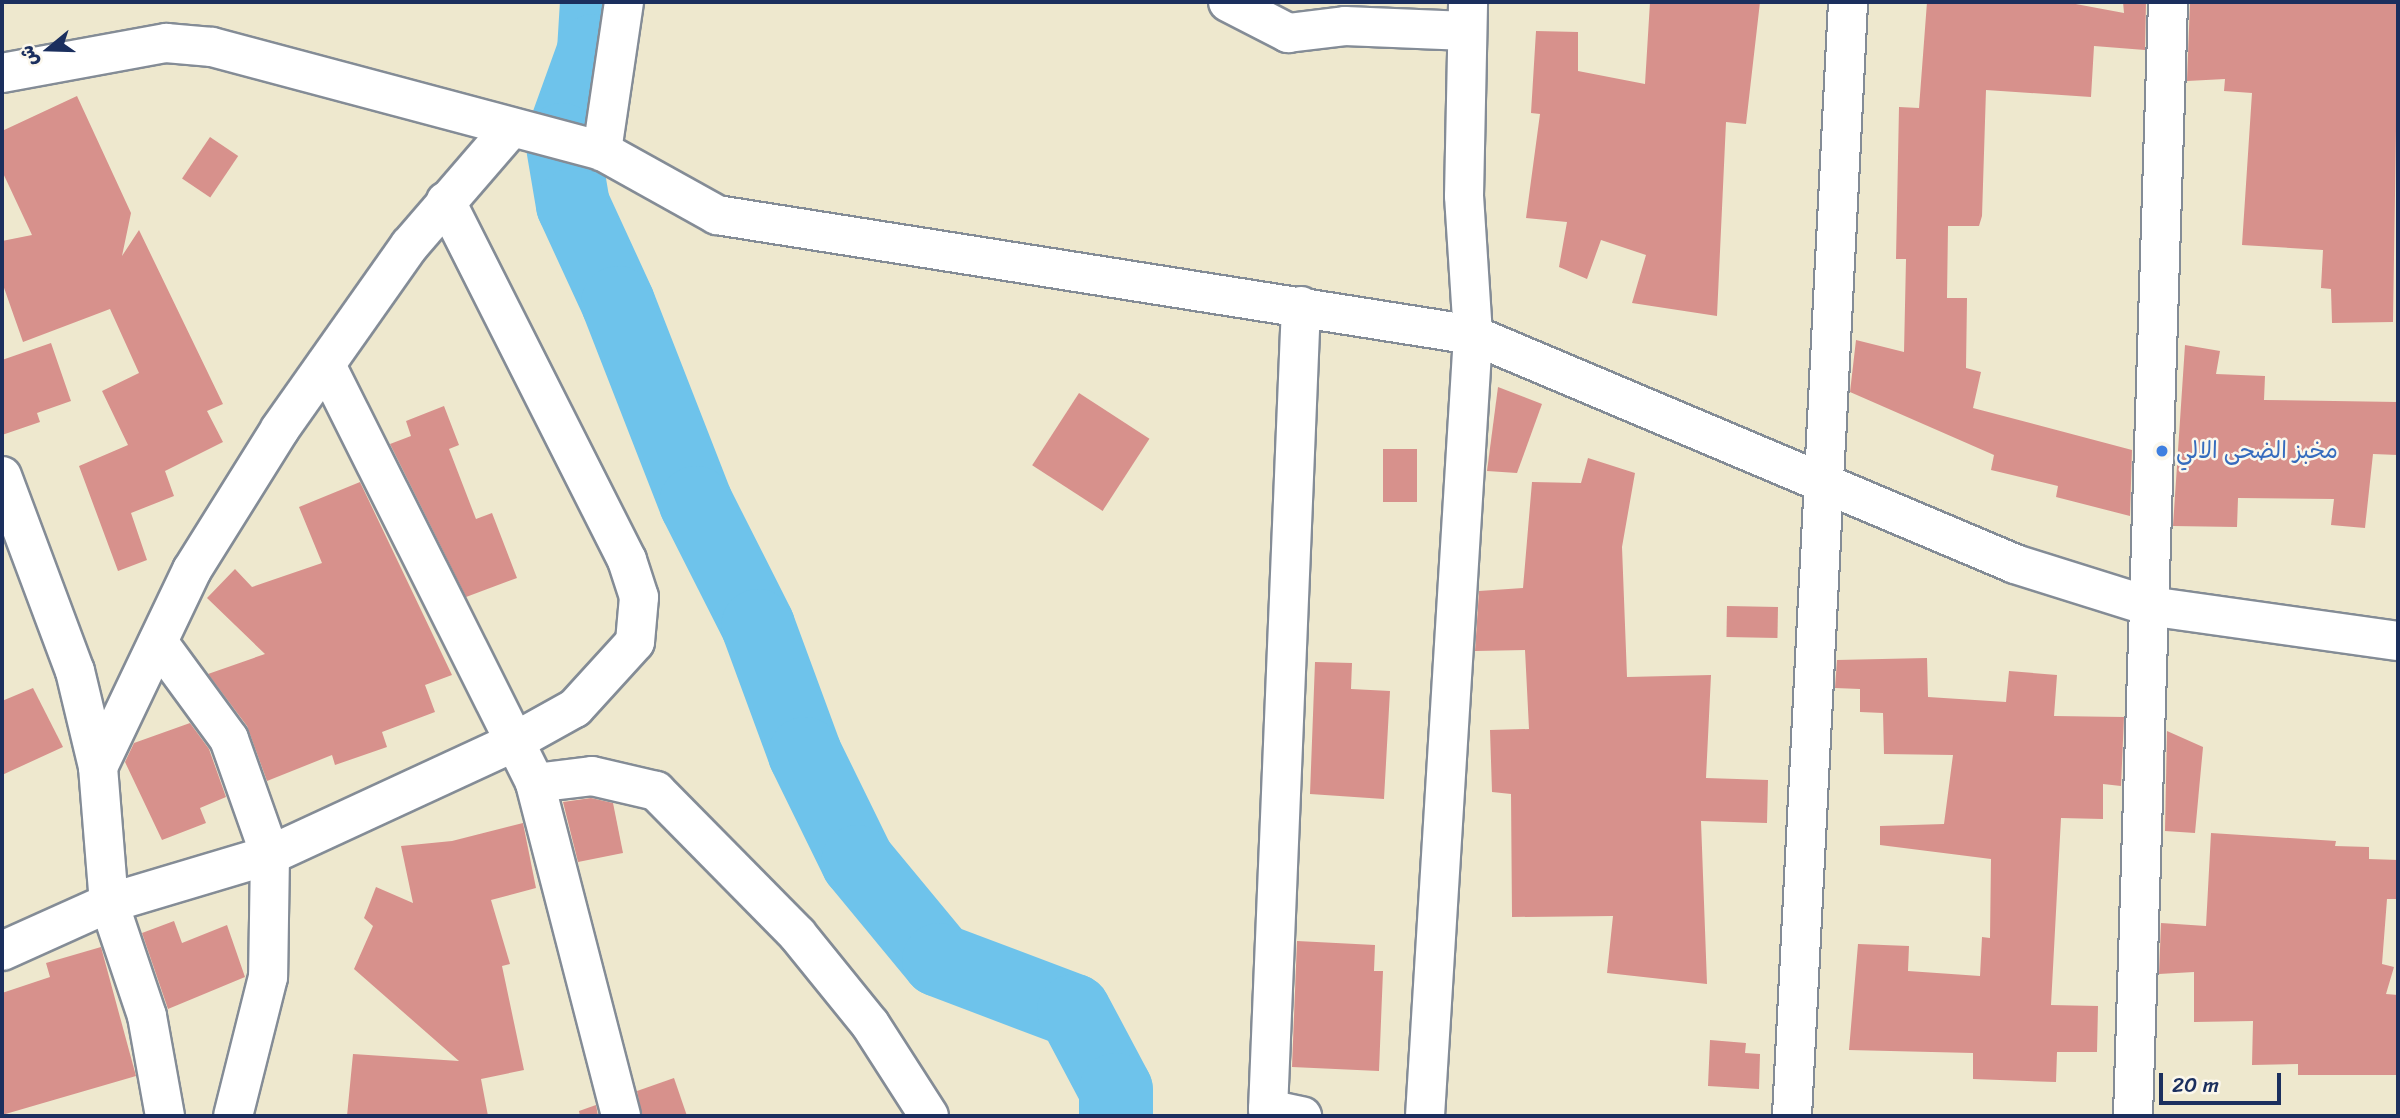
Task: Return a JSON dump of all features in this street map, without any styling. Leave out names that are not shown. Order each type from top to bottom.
[{"type":"street","points":[[602,151],[624,2]]},
{"type":"street","points":[[1228,2],[1287,33],[1468,16],[1464,196],[1473,335],[1425,1116]]},
{"type":"street","points":[[1792,1116],[1848,2]]},
{"type":"street","points":[[2133,1116],[2168,2]]},
{"type":"street","points":[[2,72],[166,43],[212,47],[602,151],[717,215],[1473,335],[1824,481],[2015,564],[2149,606],[2398,641]]},
{"type":"street","points":[[98,767],[192,570],[326,365],[446,201],[511,128]]},
{"type":"street","points":[[2,951],[109,904],[270,855],[512,743],[575,708],[604,682],[635,642],[639,597],[627,560],[446,201]]},
{"type":"street","points":[[1301,306],[1268,1109],[1302,1116]]},
{"type":"street","points":[[326,365],[512,743],[535,783],[621,1116]]},
{"type":"street","points":[[2,477],[13,527],[64,631],[98,767],[109,904],[147,1016],[165,1116]]},
{"type":"street","points":[[159,642],[229,739],[270,855],[268,977],[233,1116]]},
{"type":"street","points":[[535,783],[592,776],[656,791],[797,934],[870,1024],[929,1116]]},
{"type":"building","points":[[1650,2],[1760,2],[1746,124],[1726,122],[1717,316],[1632,303],[1646,255],[1601,240],[1587,279],[1559,267],[1567,222],[1526,218],[1540,114],[1531,113],[1536,31],[1578,32],[1578,71],[1645,84]]},
{"type":"building","points":[[1927,2],[2065,2],[2124,13],[2123,2],[2146,2],[2145,50],[2094,46],[2091,97],[1986,90],[1982,216],[1979,226],[1948,226],[1947,298],[1967,298],[1966,368],[1981,372],[1973,408],[2132,450],[2130,516],[2056,497],[2058,486],[1991,470],[1994,455],[1850,392],[1856,340],[1904,352],[1906,259],[1896,259],[1899,107],[1919,108]]},
{"type":"building","points":[[2190,2],[2398,2],[2393,322],[2332,323],[2331,289],[2321,288],[2323,250],[2242,245],[2252,93],[2224,91],[2225,79],[2187,81]]},
{"type":"building","points":[[77,96],[131,213],[122,256],[139,230],[223,404],[207,411],[223,442],[165,471],[174,496],[131,513],[147,560],[118,571],[79,466],[128,445],[102,391],[139,373],[110,309],[23,342],[2,282],[2,241],[32,235],[2,171],[2,131]]},
{"type":"building","points":[[210,137],[238,156],[210,197],[182,178]]},
{"type":"building","points":[[51,343],[71,401],[37,413],[40,422],[2,435],[2,360]]},
{"type":"building","points":[[2185,345],[2220,351],[2216,374],[2265,376],[2264,400],[2398,402],[2398,455],[2373,454],[2365,528],[2331,525],[2334,499],[2238,498],[2237,527],[2173,526]]},
{"type":"building","points":[[1498,387],[1542,404],[1517,473],[1487,471]]},
{"type":"building","points":[[1079,393],[1149,439],[1103,511],[1032,465]]},
{"type":"building","points":[[444,406],[459,445],[449,449],[476,519],[492,513],[517,578],[466,597],[390,444],[411,436],[406,421]]},
{"type":"building","points":[[1383,449],[1417,449],[1417,502],[1383,502]]},
{"type":"building","points":[[1588,458],[1635,473],[1622,547],[1627,677],[1711,675],[1706,778],[1768,780],[1767,823],[1701,821],[1707,984],[1607,973],[1613,916],[1512,917],[1511,794],[1492,792],[1490,730],[1529,729],[1525,650],[1475,651],[1479,591],[1523,588],[1532,482],[1581,483]]},
{"type":"building","points":[[360,482],[452,675],[425,685],[435,712],[382,732],[387,747],[335,765],[332,755],[267,781],[247,726],[208,674],[265,654],[207,598],[235,569],[252,587],[322,563],[299,507]]},
{"type":"building","points":[[1727,606],[1778,607],[1777,638],[1726,637]]},
{"type":"building","points":[[1927,658],[1928,697],[2006,702],[2009,671],[2057,675],[2054,716],[2124,717],[2121,786],[2103,784],[2103,819],[2061,818],[2051,1005],[2098,1006],[2097,1052],[2057,1052],[2056,1082],[1973,1079],[1973,1053],[1849,1050],[1858,944],[1909,946],[1908,971],[1980,976],[1982,937],[1990,938],[1991,859],[1880,845],[1880,826],[1944,824],[1953,755],[1884,754],[1883,713],[1860,712],[1860,689],[1835,688],[1837,660]]},
{"type":"building","points":[[1315,662],[1352,663],[1351,689],[1390,691],[1384,799],[1310,794]]},
{"type":"building","points":[[33,688],[63,747],[2,775],[2,701]]},
{"type":"building","points":[[190,723],[209,749],[226,797],[200,808],[206,823],[162,840],[125,762],[134,743]]},
{"type":"building","points":[[2167,731],[2203,747],[2195,833],[2165,831]]},
{"type":"building","points":[[591,798],[613,803],[623,853],[578,862],[563,802]]},
{"type":"building","points":[[523,823],[536,888],[491,900],[510,964],[502,966],[524,1070],[481,1079],[488,1116],[347,1116],[353,1054],[459,1061],[354,969],[373,926],[364,918],[376,887],[413,903],[401,846],[452,841]]},
{"type":"building","points":[[2211,833],[2336,841],[2335,846],[2369,847],[2369,859],[2398,860],[2398,899],[2387,899],[2382,964],[2394,967],[2386,994],[2398,995],[2398,1075],[2298,1075],[2298,1064],[2252,1065],[2253,1021],[2194,1022],[2194,972],[2159,974],[2161,923],[2206,926]]},
{"type":"building","points":[[174,921],[182,943],[227,925],[245,977],[168,1009],[142,933]]},
{"type":"building","points":[[1297,941],[1375,945],[1374,971],[1383,971],[1379,1071],[1292,1067]]},
{"type":"building","points":[[101,947],[136,1076],[2,1115],[2,993],[50,977],[46,963]]},
{"type":"building","points":[[1710,1040],[1746,1043],[1745,1053],[1760,1054],[1759,1089],[1708,1086]]},
{"type":"building","points":[[674,1078],[687,1116],[642,1116],[637,1091]]},
{"type":"building","points":[[596,1105],[598,1116],[580,1116],[579,1111]]},
{"type":"waterway","points":[[597,2],[594,51],[562,140],[573,205],[618,303],[696,503],[758,626],[805,754],[858,862],[939,960],[1074,1011],[1116,1090],[1116,1116]]},
{"type":"place","name":"مخبز الضحى الالي","points":[[2162,451]]}]
